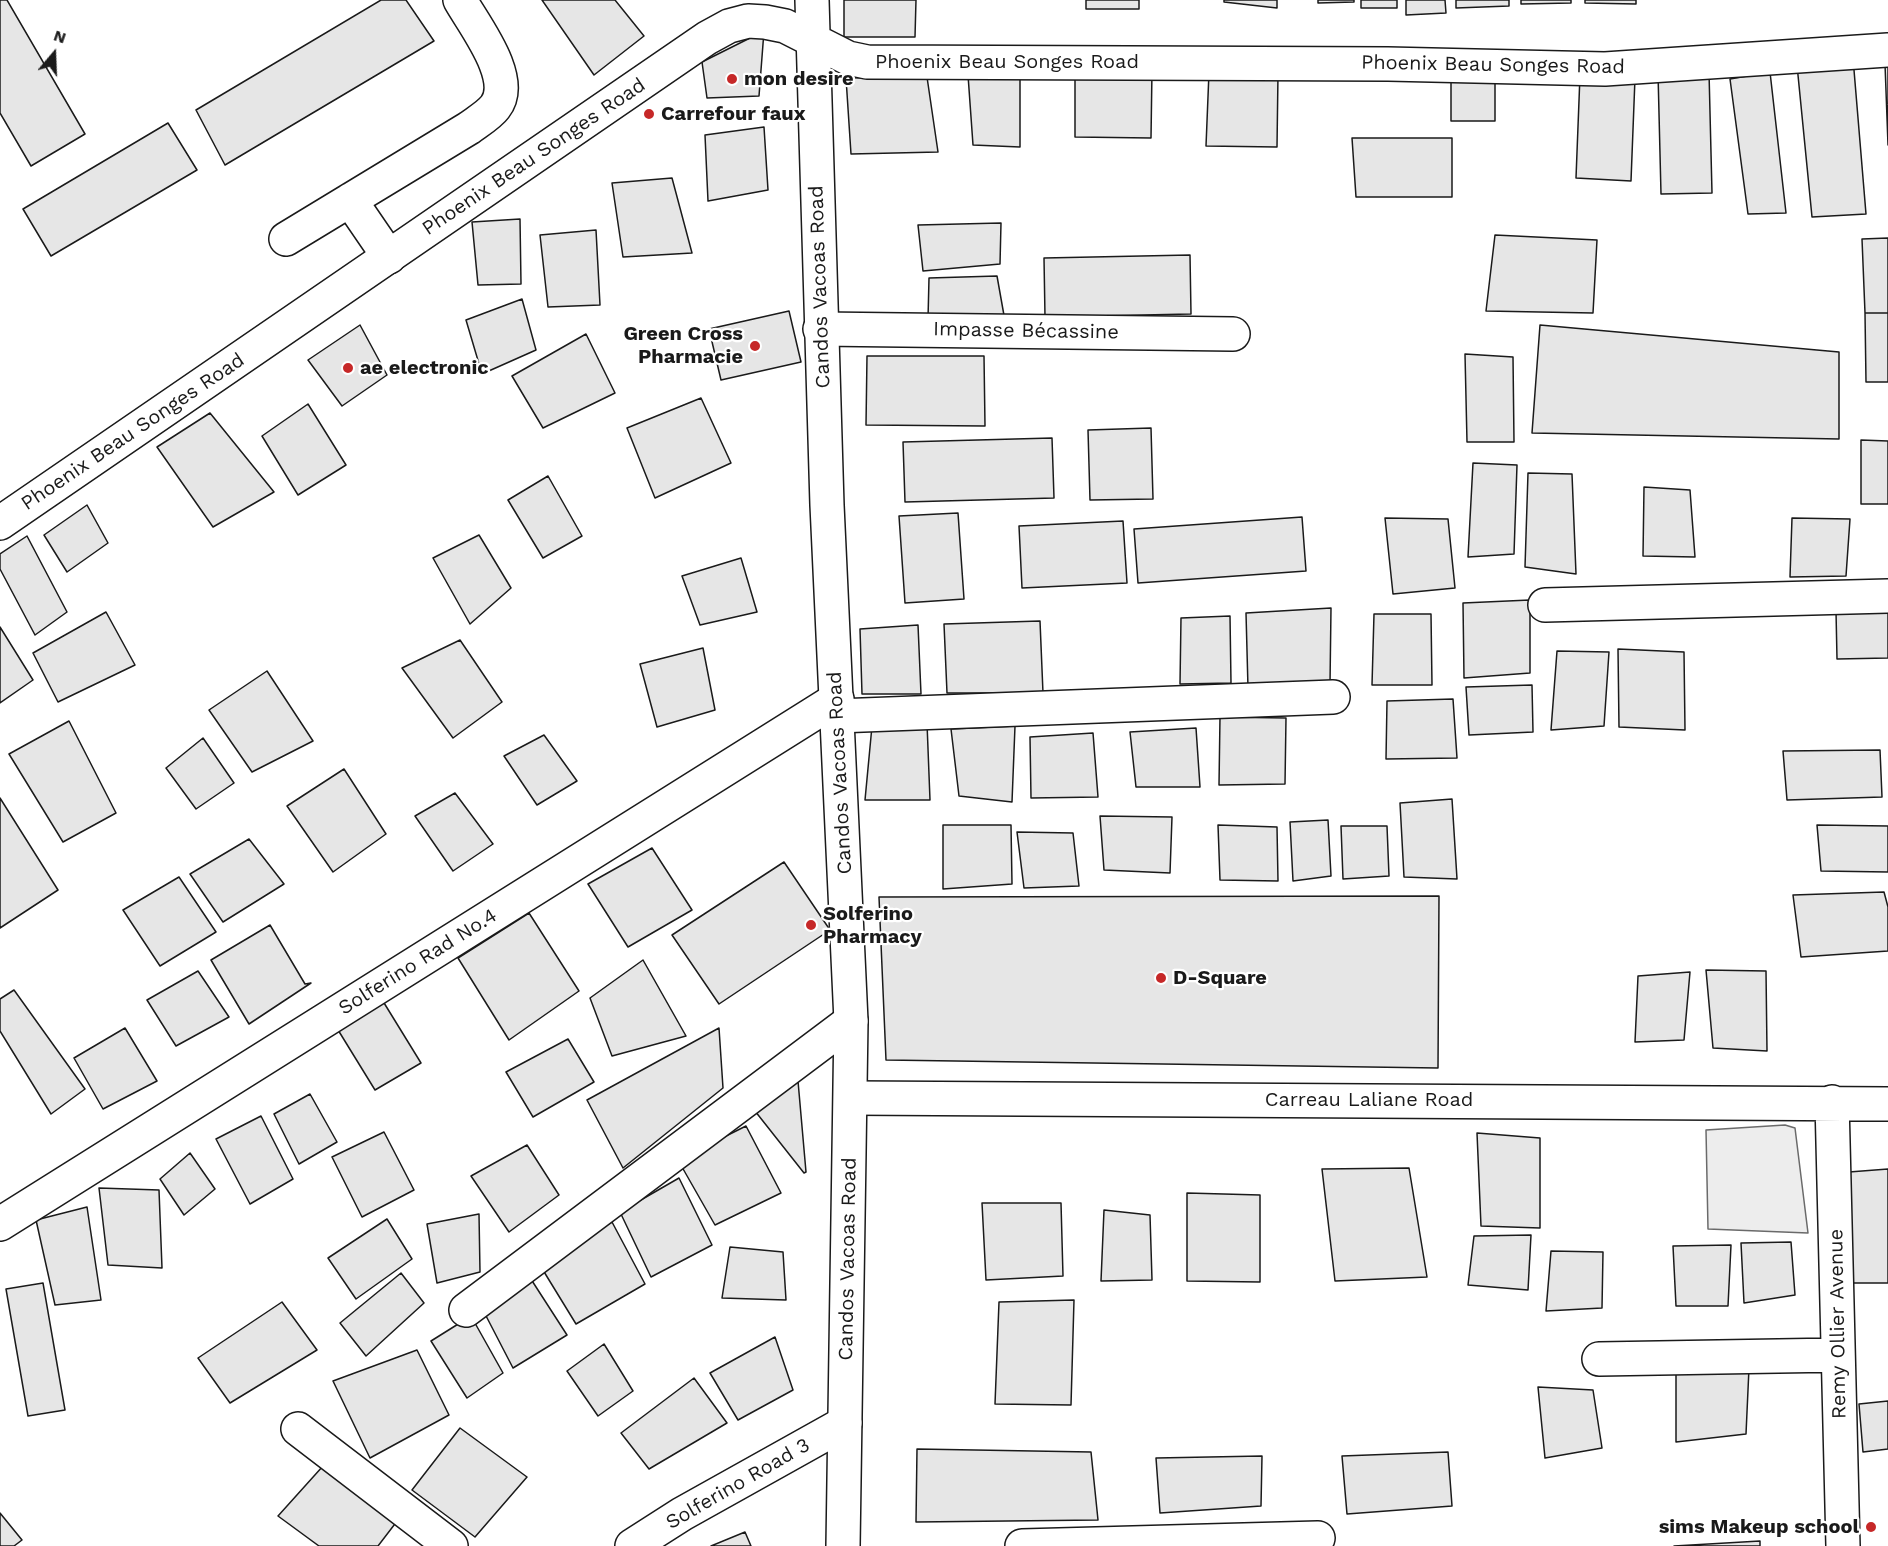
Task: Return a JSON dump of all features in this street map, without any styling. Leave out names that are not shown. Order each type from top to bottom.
[{"type":"street","points":[[286,239],[469,128],[496,107],[502,89],[497,62],[460,0]]},
{"type":"street","name":"Candos Vacoas Road","points":[[812,0],[820,329],[851,1021],[843,1546]]},
{"type":"street","name":"Phoenix Beau Songes Road","points":[[0,524],[707,38],[729,26],[748,21],[785,26],[848,58],[867,62],[1364,64],[1605,69],[1888,50]]},
{"type":"street","points":[[350,200],[389,257]]},
{"type":"street","name":"Impasse Bécassine","points":[[820,329],[1233,333]]},
{"type":"street","points":[[1545,605],[1888,596]]},
{"type":"street","points":[[837,708],[1333,697]]},
{"type":"street","name":"Solferino Rad No.4","points":[[0,1224],[837,708]]},
{"type":"street","points":[[466,1310],[851,1021]]},
{"type":"street","name":"Carreau Laliane Road","points":[[851,1098],[1888,1104]]},
{"type":"street","name":"Remy Ollier Avenue","points":[[1833,1102],[1843,1546]]},
{"type":"street","points":[[1599,1359],[1838,1354]]},
{"type":"street","name":"Solferino Road 3","points":[[632,1546],[682,1514],[845,1423]]},
{"type":"street","points":[[298,1429],[451,1546]]},
{"type":"street","points":[[1022,1546],[1318,1538]]},
{"type":"shaded area","points":[[1785,1125],[1795,1128],[1808,1233],[1708,1229],[1706,1130]]},
{"type":"building","points":[[0,0],[7,0],[85,134],[31,166],[0,113]]},
{"type":"building","points":[[381,0],[406,0],[434,41],[225,165],[196,110]]},
{"type":"building","points":[[542,0],[615,0],[644,36],[594,75]]},
{"type":"building","points":[[844,0],[916,0],[915,37],[844,37]]},
{"type":"building","points":[[1086,0],[1139,0],[1139,9],[1086,9]]},
{"type":"building","points":[[1224,0],[1277,0],[1277,8],[1224,2]]},
{"type":"building","points":[[1318,0],[1354,0],[1354,2],[1318,3]]},
{"type":"building","points":[[1361,0],[1397,0],[1397,8],[1361,8]]},
{"type":"building","points":[[1406,0],[1445,0],[1446,13],[1406,15]]},
{"type":"building","points":[[1456,0],[1509,0],[1509,6],[1456,8]]},
{"type":"building","points":[[1521,0],[1571,0],[1571,3],[1521,4]]},
{"type":"building","points":[[1585,0],[1636,0],[1636,4],[1585,3]]},
{"type":"building","name":"mon desire","points":[[764,31],[759,96],[707,98],[702,62]]},
{"type":"building","points":[[1853,58],[1866,214],[1812,217],[1797,65]]},
{"type":"building","points":[[1885,64],[1888,64],[1888,145]]},
{"type":"building","points":[[1075,69],[1152,70],[1151,138],[1075,137]]},
{"type":"building","points":[[1020,72],[1020,147],[973,145],[968,75]]},
{"type":"building","points":[[1209,72],[1278,74],[1277,147],[1206,146]]},
{"type":"building","points":[[1709,72],[1712,193],[1661,194],[1658,73]]},
{"type":"building","points":[[1770,72],[1786,213],[1748,214],[1730,79]]},
{"type":"building","points":[[1451,75],[1495,75],[1495,121],[1451,121]]},
{"type":"building","points":[[1580,75],[1635,78],[1631,181],[1576,178]]},
{"type":"building","points":[[927,77],[938,152],[851,154],[846,78]]},
{"type":"building","points":[[168,123],[197,170],[51,256],[23,209]]},
{"type":"building","points":[[764,127],[768,190],[708,201],[705,135]]},
{"type":"building","points":[[1352,138],[1452,138],[1452,197],[1356,197]]},
{"type":"building","points":[[672,178],[692,253],[623,257],[612,183]]},
{"type":"building","points":[[520,219],[521,284],[478,285],[472,222]]},
{"type":"building","points":[[1001,223],[1000,264],[923,271],[918,225]]},
{"type":"building","points":[[596,230],[600,305],[548,307],[540,235]]},
{"type":"building","points":[[1495,235],[1597,240],[1593,313],[1486,311]]},
{"type":"building","points":[[1888,238],[1888,313],[1865,313],[1862,239]]},
{"type":"building","points":[[1190,255],[1191,314],[1045,317],[1044,258]]},
{"type":"building","points":[[997,276],[1005,321],[928,319],[929,278]]},
{"type":"building","points":[[522,299],[536,350],[482,374],[466,320]]},
{"type":"building","name":"Green Cross Pharmacie","points":[[789,311],[801,362],[721,380],[709,329]]},
{"type":"building","points":[[1865,313],[1888,313],[1888,382],[1866,382]]},
{"type":"building","name":"ae electronic","points":[[360,325],[387,375],[342,406],[308,360]]},
{"type":"building","points":[[1540,325],[1839,352],[1839,439],[1532,433]]},
{"type":"building","points":[[586,334],[615,393],[543,428],[512,376]]},
{"type":"building","points":[[1465,354],[1513,357],[1514,442],[1467,442]]},
{"type":"building","points":[[867,356],[984,356],[985,426],[866,425]]},
{"type":"building","points":[[701,398],[731,463],[655,498],[627,428]]},
{"type":"building","points":[[308,404],[346,465],[298,495],[262,436]]},
{"type":"building","points":[[210,413],[274,492],[213,527],[157,447]]},
{"type":"building","points":[[1151,428],[1153,499],[1090,500],[1088,430]]},
{"type":"building","points":[[1052,438],[1054,498],[905,502],[903,442]]},
{"type":"building","points":[[1861,440],[1888,441],[1888,504],[1861,504]]},
{"type":"building","points":[[1473,463],[1517,465],[1514,554],[1468,557]]},
{"type":"building","points":[[1528,473],[1572,474],[1576,574],[1525,567]]},
{"type":"building","points":[[548,476],[582,536],[543,558],[508,500]]},
{"type":"building","points":[[1644,487],[1690,490],[1695,557],[1643,556]]},
{"type":"building","points":[[87,505],[108,543],[67,572],[44,535]]},
{"type":"building","points":[[958,513],[964,599],[905,603],[899,516]]},
{"type":"building","points":[[1302,517],[1306,571],[1138,583],[1134,529]]},
{"type":"building","points":[[1385,518],[1448,519],[1455,588],[1393,594]]},
{"type":"building","points":[[1792,518],[1850,519],[1846,576],[1790,577]]},
{"type":"building","points":[[1123,521],[1127,583],[1022,588],[1019,526]]},
{"type":"building","points":[[479,535],[511,588],[470,624],[433,558]]},
{"type":"building","points":[[27,536],[67,612],[35,635],[0,569],[0,554]]},
{"type":"building","points":[[741,558],[757,612],[700,625],[682,576]]},
{"type":"building","points":[[1530,600],[1530,673],[1464,678],[1463,603]]},
{"type":"building","points":[[1331,608],[1330,684],[1248,688],[1246,613]]},
{"type":"building","points":[[1888,610],[1888,658],[1837,659],[1836,611]]},
{"type":"building","points":[[106,612],[135,665],[58,702],[33,653]]},
{"type":"building","points":[[1374,614],[1431,614],[1432,685],[1372,685]]},
{"type":"building","points":[[1230,616],[1231,683],[1180,684],[1181,618]]},
{"type":"building","points":[[1040,621],[1043,693],[947,693],[944,624]]},
{"type":"building","points":[[918,625],[921,694],[862,694],[860,629]]},
{"type":"building","points":[[0,627],[33,680],[0,703]]},
{"type":"building","points":[[460,640],[502,702],[453,738],[402,668]]},
{"type":"building","points":[[703,648],[715,710],[657,727],[640,664]]},
{"type":"building","points":[[1618,649],[1684,652],[1685,730],[1619,727]]},
{"type":"building","points":[[1557,651],[1609,652],[1604,726],[1551,730]]},
{"type":"building","points":[[267,671],[313,741],[252,772],[209,710]]},
{"type":"building","points":[[1532,685],[1533,732],[1469,735],[1466,687]]},
{"type":"building","points":[[1453,699],[1457,758],[1386,759],[1387,701]]},
{"type":"building","points":[[1220,717],[1286,718],[1285,784],[1219,785]]},
{"type":"building","points":[[69,721],[116,813],[63,842],[9,754]]},
{"type":"building","points":[[927,723],[930,800],[865,800],[872,726]]},
{"type":"building","points":[[1015,726],[1012,802],[959,796],[951,729]]},
{"type":"building","points":[[1196,728],[1200,787],[1136,787],[1130,732]]},
{"type":"building","points":[[1093,733],[1098,797],[1031,798],[1030,737]]},
{"type":"building","points":[[544,735],[577,781],[537,805],[504,756]]},
{"type":"building","points":[[203,738],[234,783],[196,809],[166,768]]},
{"type":"building","points":[[1880,750],[1882,797],[1787,800],[1783,751]]},
{"type":"building","points":[[344,769],[386,834],[333,872],[287,806]]},
{"type":"building","points":[[455,793],[493,844],[453,871],[415,816]]},
{"type":"building","points":[[0,798],[58,890],[0,928]]},
{"type":"building","points":[[1452,799],[1457,879],[1404,877],[1400,803]]},
{"type":"building","points":[[1100,816],[1172,817],[1170,873],[1104,870]]},
{"type":"building","points":[[1328,820],[1331,876],[1293,881],[1290,822]]},
{"type":"building","points":[[943,825],[1011,825],[1012,884],[943,889]]},
{"type":"building","points":[[1218,825],[1277,827],[1278,881],[1220,880]]},
{"type":"building","points":[[1817,825],[1888,826],[1888,872],[1821,871]]},
{"type":"building","points":[[1341,826],[1387,826],[1389,876],[1343,879]]},
{"type":"building","points":[[1017,832],[1073,833],[1079,886],[1024,888]]},
{"type":"building","points":[[249,839],[284,884],[223,922],[190,874]]},
{"type":"building","points":[[652,848],[692,910],[628,947],[588,884]]},
{"type":"building","points":[[784,862],[830,930],[719,1004],[672,935]]},
{"type":"building","points":[[179,877],[216,932],[160,966],[123,910]]},
{"type":"building","points":[[1884,892],[1888,907],[1888,951],[1801,957],[1793,895]]},
{"type":"building","name":"D-Square","points":[[1439,896],[1438,1068],[886,1060],[879,897]]},
{"type":"building","points":[[529,913],[579,991],[509,1040],[458,958]]},
{"type":"building","points":[[270,925],[305,984],[311,983],[249,1024],[211,960]]},
{"type":"building","points":[[643,960],[686,1036],[612,1056],[590,998]]},
{"type":"building","points":[[1706,970],[1766,971],[1767,1051],[1713,1048]]},
{"type":"building","points":[[198,971],[229,1017],[176,1046],[147,1000]]},
{"type":"building","points":[[1690,972],[1684,1040],[1635,1042],[1638,976]]},
{"type":"building","points":[[14,990],[85,1089],[51,1114],[0,1031],[0,999]]},
{"type":"building","points":[[381,998],[421,1063],[375,1090],[335,1025]]},
{"type":"building","points":[[125,1028],[157,1081],[103,1109],[74,1058]]},
{"type":"building","points":[[719,1028],[723,1088],[623,1168],[587,1100]]},
{"type":"building","points":[[568,1039],[594,1082],[533,1117],[506,1072]]},
{"type":"building","points":[[798,1081],[806,1172],[804,1173],[755,1111]]},
{"type":"building","points":[[310,1094],[337,1142],[299,1164],[274,1114]]},
{"type":"building","points":[[261,1116],[293,1179],[250,1204],[216,1139]]},
{"type":"building","points":[[746,1126],[781,1193],[715,1225],[678,1160]]},
{"type":"building","points":[[384,1132],[414,1190],[362,1217],[332,1157]]},
{"type":"building","points":[[1477,1133],[1540,1138],[1540,1228],[1481,1226]]},
{"type":"building","points":[[527,1145],[559,1195],[509,1232],[471,1176]]},
{"type":"building","points":[[190,1153],[215,1189],[184,1215],[160,1179]]},
{"type":"building","points":[[1409,1168],[1427,1277],[1335,1281],[1322,1169]]},
{"type":"building","points":[[1888,1169],[1888,1283],[1850,1283],[1849,1172]]},
{"type":"building","points":[[679,1178],[712,1245],[651,1277],[620,1212]]},
{"type":"building","points":[[99,1188],[159,1190],[162,1268],[108,1265]]},
{"type":"building","points":[[1187,1193],[1260,1195],[1260,1282],[1187,1281]]},
{"type":"building","points":[[982,1203],[1061,1203],[1063,1276],[986,1280]]},
{"type":"building","points":[[87,1207],[101,1300],[55,1305],[36,1220]]},
{"type":"building","points":[[1104,1210],[1150,1215],[1152,1280],[1101,1281]]},
{"type":"building","points":[[479,1214],[480,1272],[437,1283],[427,1224]]},
{"type":"building","points":[[387,1219],[412,1259],[356,1299],[328,1258]]},
{"type":"building","points":[[612,1222],[645,1284],[576,1324],[538,1262]]},
{"type":"building","points":[[1531,1235],[1528,1290],[1468,1285],[1474,1236]]},
{"type":"building","points":[[1791,1242],[1795,1295],[1744,1303],[1741,1243]]},
{"type":"building","points":[[1731,1245],[1728,1306],[1676,1306],[1673,1246]]},
{"type":"building","points":[[730,1247],[783,1252],[786,1300],[722,1298]]},
{"type":"building","points":[[1551,1251],[1603,1252],[1602,1308],[1546,1311]]},
{"type":"building","points":[[401,1273],[424,1303],[366,1356],[340,1323]]},
{"type":"building","points":[[527,1273],[567,1335],[513,1368],[484,1312]]},
{"type":"building","points":[[43,1283],[65,1410],[28,1416],[6,1289]]},
{"type":"building","points":[[1074,1300],[1071,1405],[995,1404],[999,1302]]},
{"type":"building","points":[[282,1302],[317,1350],[230,1403],[198,1358]]},
{"type":"building","points":[[471,1316],[503,1373],[467,1398],[431,1341]]},
{"type":"building","points":[[775,1337],[793,1390],[738,1420],[710,1373]]},
{"type":"building","points":[[604,1344],[633,1391],[598,1416],[567,1371]]},
{"type":"building","points":[[417,1350],[449,1415],[370,1458],[333,1381]]},
{"type":"building","points":[[1749,1368],[1746,1434],[1676,1442],[1676,1374]]},
{"type":"building","points":[[694,1378],[727,1423],[649,1469],[621,1433]]},
{"type":"building","points":[[1538,1387],[1593,1390],[1602,1448],[1545,1458]]},
{"type":"building","points":[[1888,1401],[1888,1449],[1863,1452],[1859,1404]]},
{"type":"building","points":[[460,1428],[527,1477],[475,1537],[412,1490]]},
{"type":"building","points":[[917,1449],[1091,1452],[1098,1520],[916,1522]]},
{"type":"building","points":[[1448,1452],[1452,1506],[1347,1514],[1342,1456]]},
{"type":"building","points":[[1262,1456],[1261,1506],[1160,1513],[1156,1458]]},
{"type":"building","points":[[323,1466],[401,1516],[378,1546],[319,1546],[278,1516]]},
{"type":"building","points":[[0,1513],[22,1540],[14,1546],[0,1546]]},
{"type":"building","points":[[745,1532],[751,1546],[711,1546]]},
{"type":"building","points":[[1760,1541],[1760,1546],[1674,1546]]},
{"type":"place","name":"mon desire","points":[[732,79]]},
{"type":"place","name":"Carrefour faux","points":[[649,114]]},
{"type":"place","name":"Green Cross Pharmacie","points":[[755,346]]},
{"type":"place","name":"ae electronic","points":[[348,368]]},
{"type":"place","name":"Solferino Pharmacy","points":[[811,925]]},
{"type":"place","name":"D-Square","points":[[1161,978]]},
{"type":"place","name":"sims Makeup school","points":[[1871,1527]]}]
